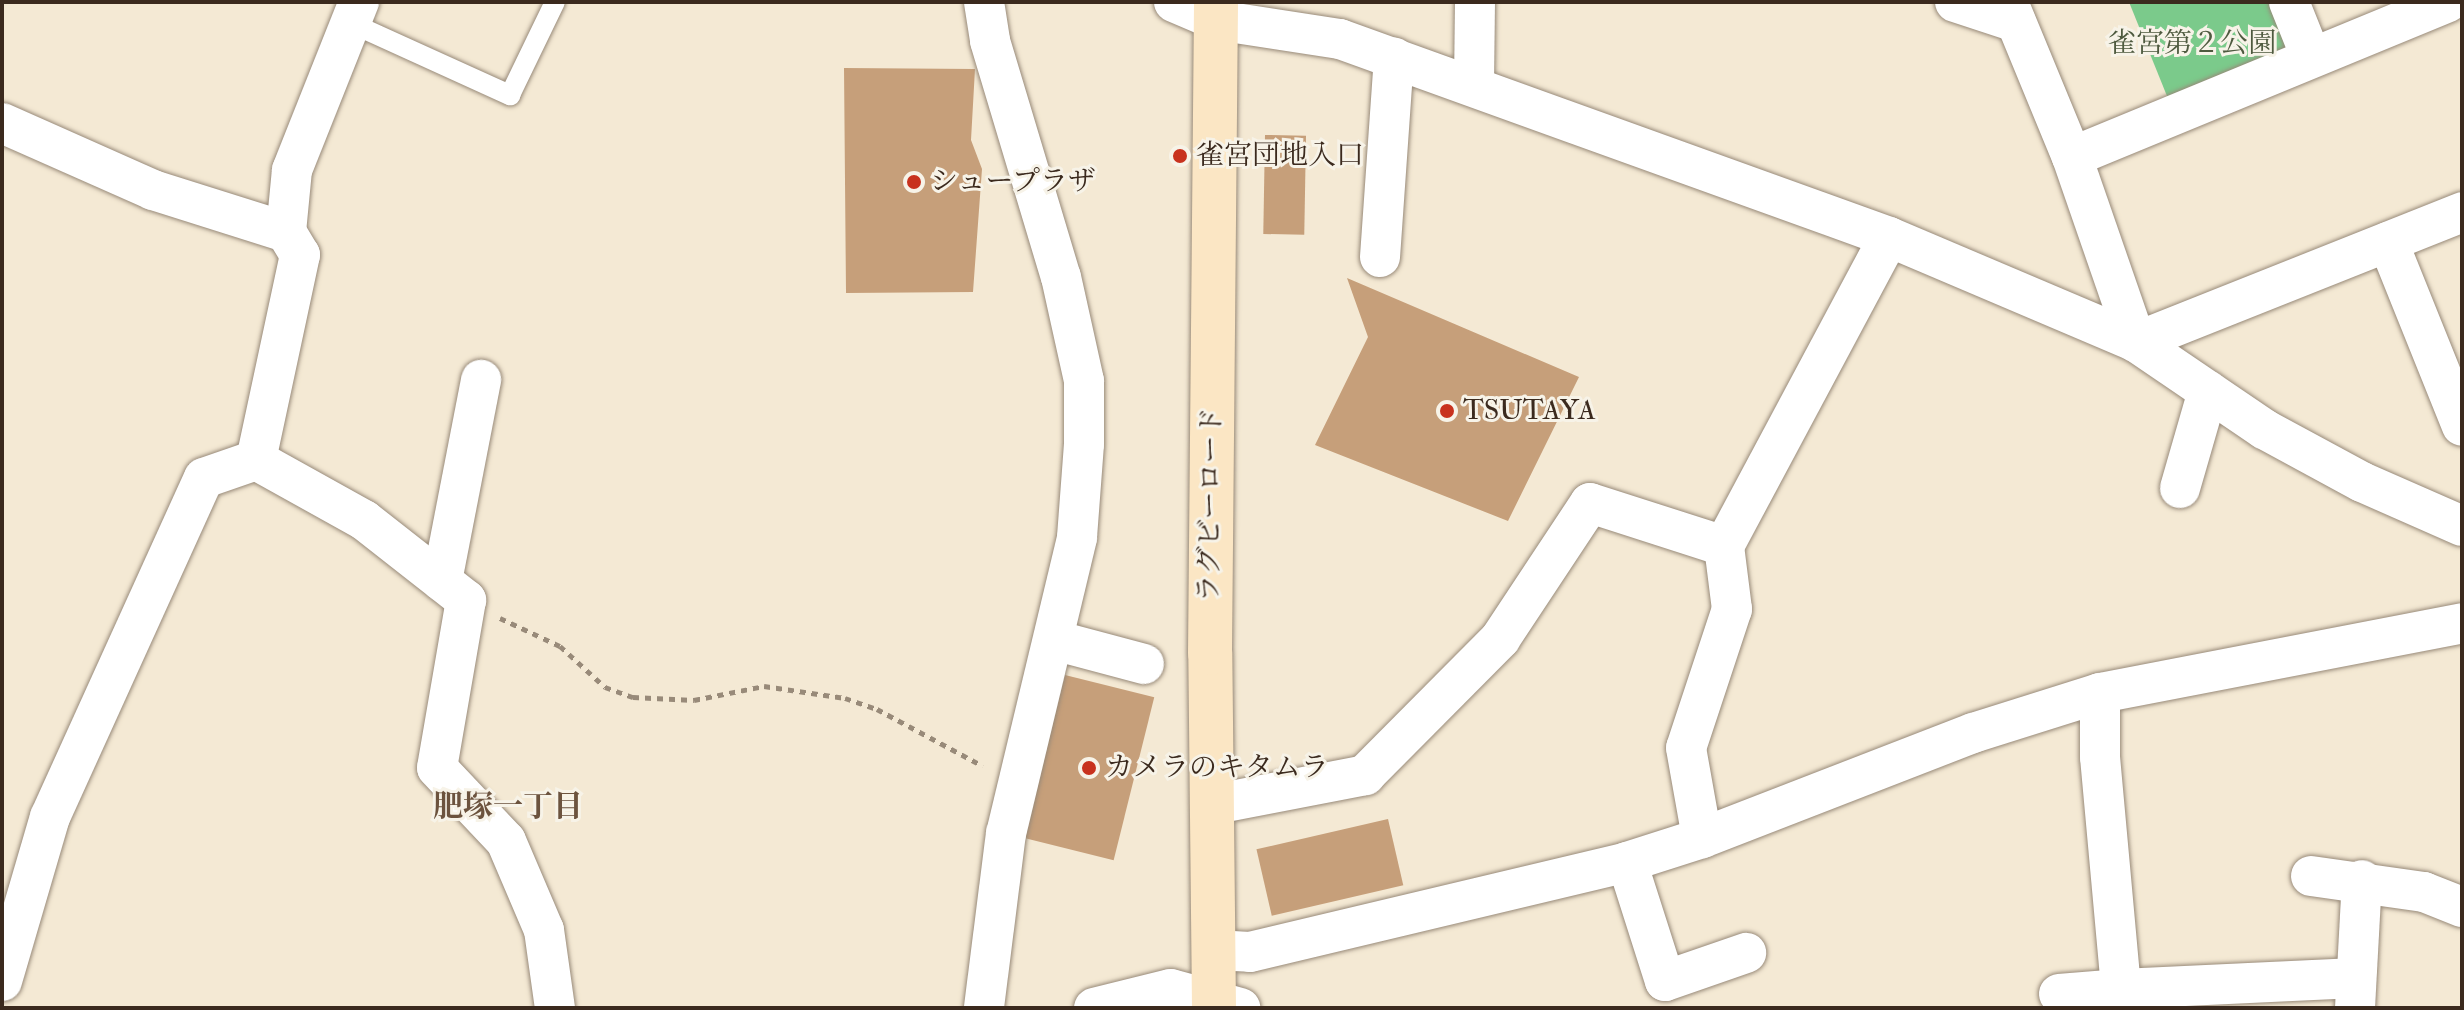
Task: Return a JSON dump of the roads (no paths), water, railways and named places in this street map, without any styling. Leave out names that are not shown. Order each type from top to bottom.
[{"type":"street","points":[[984,2],[990,41],[1057,264],[1084,381],[1077,538],[1006,833],[984,1008]]},
{"type":"street","points":[[1174,2],[1340,39],[1474,84],[1889,237],[2136,342],[2264,429],[2362,482],[2462,526]]},
{"type":"street","points":[[1474,84],[1475,2]]},
{"type":"street","points":[[1955,2],[2012,12],[2072,157],[2136,342]]},
{"type":"street","points":[[2289,2],[2311,57]]},
{"type":"street","points":[[2072,157],[2448,2]]},
{"type":"street","name":"ラグビーロード","points":[[1216,11],[1210,653],[1215,804],[1214,950],[1223,1005]]},
{"type":"street","points":[[256,460],[300,255],[286,232],[292,170],[355,12]]},
{"type":"street","points":[[1380,257],[1394,57]]},
{"type":"street","points":[[2,123],[153,190],[286,232]]},
{"type":"street","points":[[2136,342],[2462,212]]},
{"type":"street","points":[[1702,838],[1686,748],[1732,609],[1724,546],[1889,237]]},
{"type":"street","points":[[2388,242],[2462,426]]},
{"type":"street","points":[[481,380],[454,592],[437,768],[506,841],[544,930],[555,1008]]},
{"type":"street","points":[[2180,488],[2208,391]]},
{"type":"street","points":[[2,981],[50,817],[204,478],[256,460],[364,520],[454,592]]},
{"type":"street","points":[[1215,804],[1365,775],[1500,639],[1590,503],[1724,546]]},
{"type":"street","points":[[1214,950],[1250,952],[1627,862],[1702,838],[1973,733],[2100,693],[2462,623]]},
{"type":"street","points":[[1054,640],[1144,664]]},
{"type":"street","points":[[2100,693],[2100,757],[2121,989]]},
{"type":"street","points":[[1627,862],[1665,981],[1746,953]]},
{"type":"street","points":[[2311,876],[2362,880],[2424,892],[2462,907]]},
{"type":"street","points":[[2059,994],[2121,989],[2186,996],[2356,993],[2362,880]]},
{"type":"street","points":[[1094,1008],[1171,989],[1223,1005]]},
{"type":"lane","points":[[355,12],[510,95],[555,2]]},
{"type":"place","name":"雀宮団地入口","points":[[1180,156]]},
{"type":"place","name":"シュープラザ","points":[[914,182]]},
{"type":"place","name":"TSUTAYA","points":[[1447,411]]},
{"type":"place","name":"カメラのキタムラ","points":[[1089,768]]},
{"type":"district","name":"肥塚一丁目","points":[[508,807]]},
{"type":"park label","name":"雀宮第２公園","points":[[2192,44]]}]
